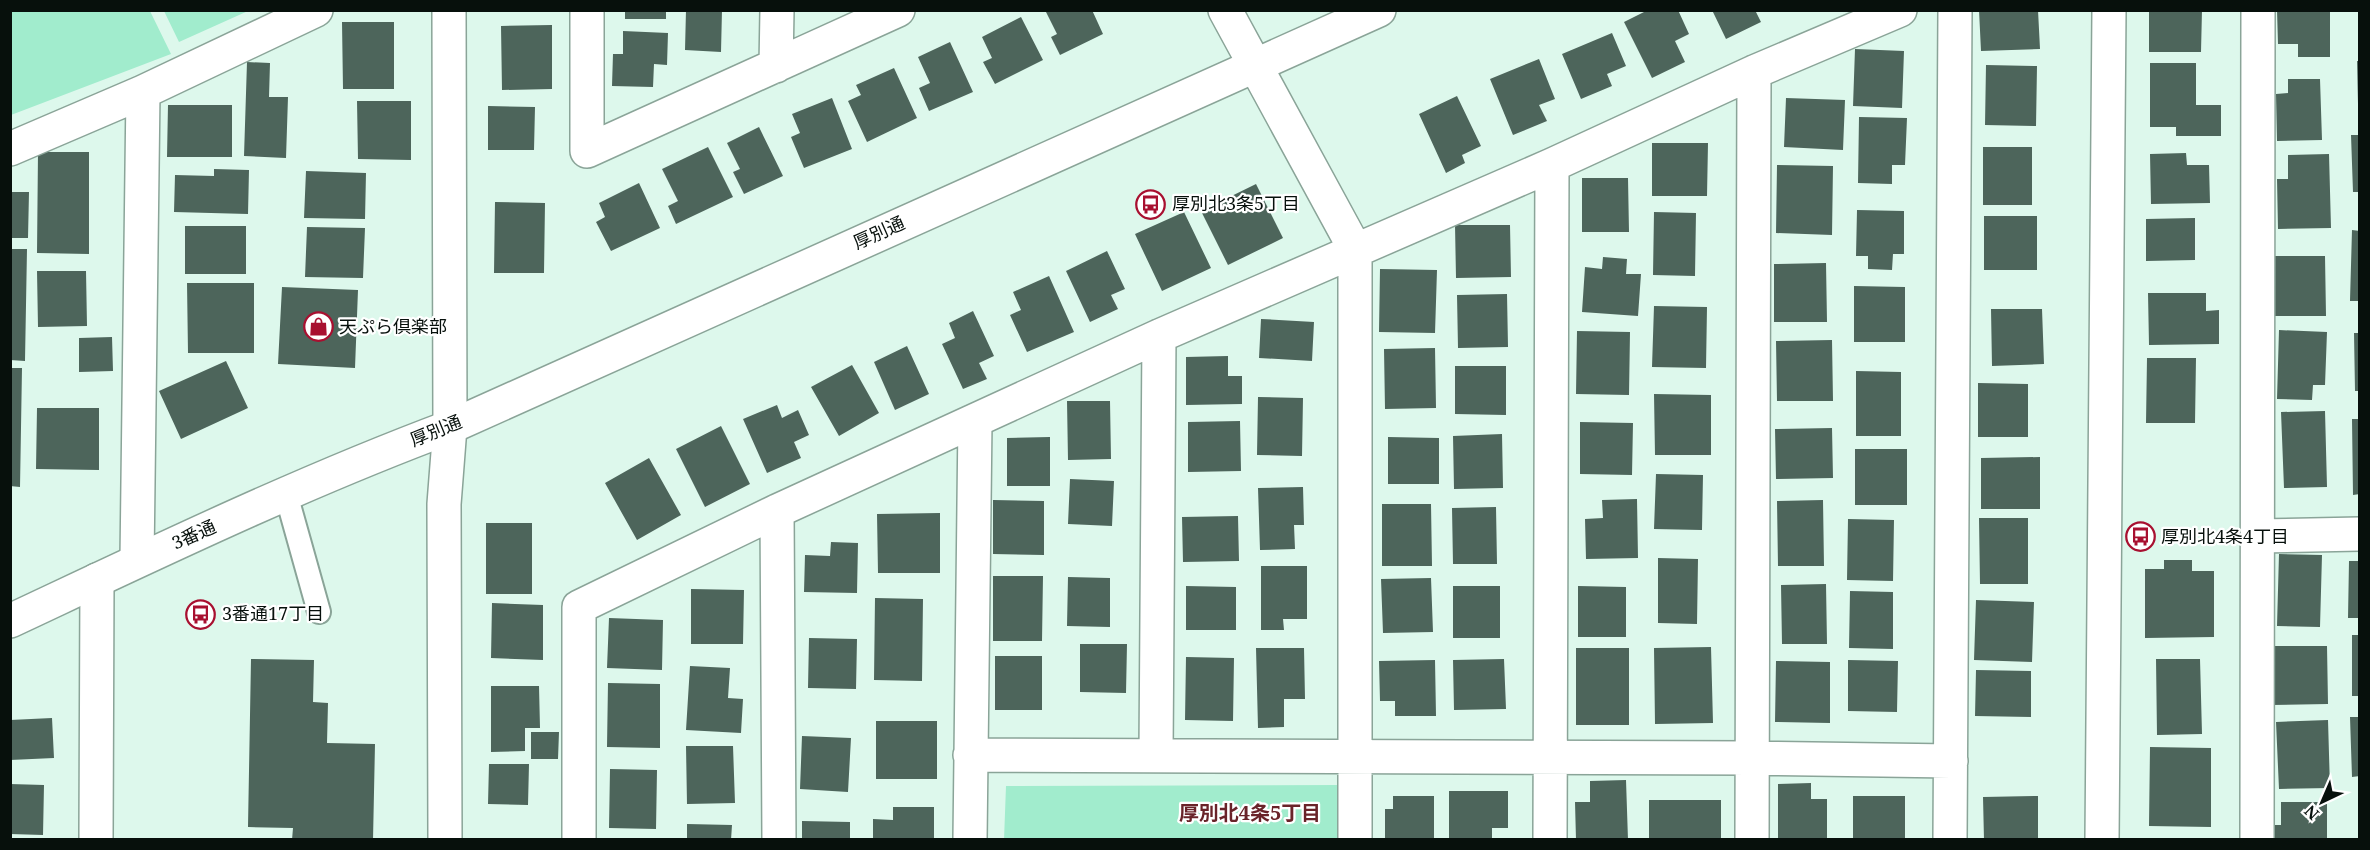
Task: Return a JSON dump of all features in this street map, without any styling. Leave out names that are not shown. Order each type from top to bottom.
[{"type":"street","points":[[10,149],[143,92],[316,10]]},
{"type":"street","points":[[445,840],[444,504],[450,427],[449,10]]},
{"type":"street","points":[[587,10],[587,151],[898,10]]},
{"type":"street","points":[[776,66],[777,10]]},
{"type":"street","points":[[1225,10],[1355,249],[1355,840]]},
{"type":"street","name":"厚別通","points":[[379,454],[450,427],[1379,10]]},
{"type":"street","points":[[579,840],[579,607],[777,511],[1159,336],[1552,165],[1754,72],[1900,10]]},
{"type":"street","points":[[1950,840],[1955,10]]},
{"type":"street","points":[[2102,840],[2109,10]]},
{"type":"street","points":[[2257,840],[2258,10]]},
{"type":"street","points":[[1752,840],[1754,72]]},
{"type":"street","points":[[137,560],[143,92]]},
{"type":"street","points":[[1550,840],[1552,165]]},
{"type":"street","points":[[1156,754],[1159,336]]},
{"type":"street","points":[[970,840],[975,421]]},
{"type":"street","name":"3番通","points":[[10,621],[137,560],[379,454]]},
{"type":"street","points":[[777,511],[779,840]]},
{"type":"street","points":[[2257,536],[2360,534]]},
{"type":"street","points":[[96,840],[97,580]]},
{"type":"street","points":[[970,755],[1156,754],[1354,758],[1752,758],[1951,761]]},
{"type":"lane","points":[[286,494],[319,612]]},
{"type":"green space","points":[[11,10],[150,11],[171,54],[11,115]]},
{"type":"green space","points":[[164,11],[248,11],[179,42]]},
{"type":"green space","points":[[1340,785],[1339,839],[1004,840],[1006,786]]},
{"type":"building","points":[[625,10],[666,10],[666,19],[625,19]]},
{"type":"building","points":[[686,10],[722,10],[721,52],[685,50]]},
{"type":"building","points":[[1045,10],[1092,10],[1103,34],[1060,55],[1051,37],[1057,34]]},
{"type":"building","points":[[1648,10],[1678,10],[1689,34],[1675,41],[1685,62],[1652,78],[1624,22]]},
{"type":"building","points":[[1712,10],[1755,10],[1761,22],[1726,39]]},
{"type":"building","points":[[1979,10],[2038,10],[2040,49],[1981,51]]},
{"type":"building","points":[[2149,10],[2202,10],[2201,52],[2149,52]]},
{"type":"building","points":[[2277,10],[2330,10],[2330,57],[2298,57],[2298,44],[2278,44]]},
{"type":"building","points":[[1021,17],[1043,60],[995,84],[983,62],[992,58],[982,37]]},
{"type":"building","points":[[342,22],[394,22],[394,89],[343,89]]},
{"type":"building","points":[[552,25],[552,89],[502,90],[501,26]]},
{"type":"building","points":[[623,31],[668,33],[667,65],[654,64],[653,87],[612,86],[613,54],[623,54]]},
{"type":"building","points":[[1612,33],[1626,66],[1607,74],[1612,86],[1581,99],[1562,54]]},
{"type":"building","points":[[950,42],[973,92],[929,111],[919,88],[930,83],[918,57]]},
{"type":"building","points":[[1855,49],[1904,51],[1902,108],[1853,106]]},
{"type":"building","points":[[1539,59],[1555,99],[1539,105],[1547,121],[1513,135],[1490,79]]},
{"type":"building","points":[[2357,61],[2360,61],[2360,103],[2358,104]]},
{"type":"building","points":[[247,62],[270,63],[269,97],[288,97],[286,158],[244,156]]},
{"type":"building","points":[[2150,63],[2196,63],[2196,105],[2221,105],[2221,136],[2176,136],[2176,127],[2150,127]]},
{"type":"building","points":[[1986,65],[2037,66],[2036,126],[1985,125]]},
{"type":"building","points":[[894,68],[917,118],[867,142],[848,101],[861,95],[856,85]]},
{"type":"building","points":[[2288,79],[2320,79],[2322,140],[2277,141],[2276,94],[2288,93]]},
{"type":"building","points":[[1457,96],[1481,146],[1462,155],[1465,163],[1446,173],[1419,114]]},
{"type":"building","points":[[832,98],[852,149],[804,168],[791,137],[800,133],[792,114]]},
{"type":"building","points":[[1786,98],[1845,100],[1843,150],[1784,147]]},
{"type":"building","points":[[357,101],[411,101],[411,160],[358,159]]},
{"type":"building","points":[[168,105],[232,105],[232,157],[167,157]]},
{"type":"building","points":[[488,106],[535,107],[534,150],[488,150]]},
{"type":"building","points":[[1859,117],[1907,118],[1905,165],[1892,165],[1892,184],[1858,183]]},
{"type":"building","points":[[759,127],[783,176],[744,194],[733,172],[740,169],[727,143]]},
{"type":"building","points":[[2351,135],[2360,135],[2360,192],[2353,192]]},
{"type":"building","points":[[1652,143],[1708,143],[1707,196],[1652,196]]},
{"type":"building","points":[[708,147],[733,197],[676,224],[668,206],[678,201],[662,169]]},
{"type":"building","points":[[1983,147],[2032,147],[2032,205],[1983,205]]},
{"type":"building","points":[[38,152],[89,152],[89,254],[37,253]]},
{"type":"building","points":[[2186,153],[2187,165],[2209,165],[2210,203],[2151,204],[2150,154]]},
{"type":"building","points":[[2329,154],[2331,228],[2278,229],[2277,179],[2288,179],[2288,155]]},
{"type":"building","points":[[1777,165],[1833,166],[1832,235],[1776,233]]},
{"type":"building","points":[[214,169],[249,170],[248,214],[174,212],[175,175],[214,176]]},
{"type":"building","points":[[306,171],[366,173],[365,219],[304,218]]},
{"type":"building","points":[[1582,178],[1628,178],[1629,232],[1582,232]]},
{"type":"building","points":[[639,183],[660,228],[611,251],[596,222],[605,217],[599,203]]},
{"type":"building","points":[[1256,184],[1283,238],[1228,265],[1201,211]]},
{"type":"building","points":[[10,192],[29,192],[28,238],[10,238]]},
{"type":"building","points":[[495,202],[545,203],[544,273],[494,273]]},
{"type":"building","points":[[1857,210],[1904,211],[1904,254],[1893,254],[1892,270],[1868,269],[1868,256],[1856,256]]},
{"type":"building","points":[[1184,212],[1211,268],[1162,291],[1135,234]]},
{"type":"building","points":[[1654,212],[1696,213],[1695,276],[1653,275]]},
{"type":"building","points":[[1984,216],[2037,216],[2037,270],[1984,270]]},
{"type":"building","points":[[2195,218],[2195,260],[2146,261],[2146,219]]},
{"type":"building","points":[[1455,225],[1510,225],[1511,277],[1456,278]]},
{"type":"building","points":[[185,226],[246,226],[246,274],[185,274]]},
{"type":"building","points":[[307,227],[365,228],[363,278],[305,277]]},
{"type":"building","points":[[2352,230],[2360,231],[2360,301],[2350,301]]},
{"type":"building","points":[[10,249],[27,249],[25,361],[10,360]]},
{"type":"building","points":[[1107,251],[1125,289],[1111,295],[1118,309],[1090,322],[1066,271]]},
{"type":"building","points":[[2274,256],[2325,256],[2326,316],[2274,316]]},
{"type":"building","points":[[1603,257],[1627,259],[1626,274],[1641,274],[1638,316],[1582,312],[1585,267],[1602,269]]},
{"type":"building","points":[[1826,263],[1827,322],[1774,322],[1774,264]]},
{"type":"building","points":[[1380,269],[1437,270],[1435,333],[1379,332]]},
{"type":"building","points":[[37,271],[86,271],[87,326],[38,327]]},
{"type":"building","points":[[1049,276],[1074,332],[1027,352],[1010,315],[1021,310],[1013,292]]},
{"type":"building","points":[[187,283],[254,283],[254,353],[188,353]]},
{"type":"building","points":[[1854,286],[1905,287],[1905,342],[1854,342]]},
{"type":"building","name":"天ぷら倶楽部","points":[[282,287],[358,290],[355,368],[278,364]]},
{"type":"building","points":[[2148,293],[2206,293],[2206,311],[2219,310],[2219,344],[2149,345]]},
{"type":"building","points":[[1507,294],[1508,347],[1458,348],[1457,295]]},
{"type":"building","points":[[1654,306],[1707,307],[1706,368],[1652,367]]},
{"type":"building","points":[[1991,309],[2042,309],[2044,364],[1992,366]]},
{"type":"building","points":[[973,311],[994,356],[979,363],[987,379],[963,389],[942,344],[955,338],[949,323]]},
{"type":"building","points":[[1261,319],[1314,322],[1312,361],[1259,358]]},
{"type":"building","points":[[2279,330],[2327,332],[2325,385],[2313,385],[2312,400],[2277,399]]},
{"type":"building","points":[[1577,331],[1630,332],[1629,395],[1576,394]]},
{"type":"building","points":[[2354,333],[2360,333],[2360,391],[2355,391]]},
{"type":"building","points":[[112,337],[113,371],[79,372],[79,338]]},
{"type":"building","points":[[1832,340],[1833,401],[1777,401],[1776,341]]},
{"type":"building","points":[[907,346],[929,394],[895,410],[874,362]]},
{"type":"building","points":[[1435,348],[1436,408],[1385,409],[1384,349]]},
{"type":"building","points":[[1228,356],[1228,376],[1242,376],[1242,404],[1186,405],[1186,357]]},
{"type":"building","points":[[2147,358],[2196,358],[2195,423],[2146,423]]},
{"type":"building","points":[[226,361],[248,408],[181,439],[159,391]]},
{"type":"building","points":[[852,365],[879,413],[839,436],[811,387]]},
{"type":"building","points":[[1455,366],[1506,366],[1506,415],[1455,414]]},
{"type":"building","points":[[10,368],[22,368],[20,487],[10,486]]},
{"type":"building","points":[[1856,371],[1901,372],[1901,436],[1856,436]]},
{"type":"building","points":[[1978,383],[2028,384],[2028,437],[1978,437]]},
{"type":"building","points":[[1654,394],[1711,395],[1711,455],[1655,455]]},
{"type":"building","points":[[1258,397],[1303,398],[1302,456],[1257,455]]},
{"type":"building","points":[[1067,401],[1110,401],[1111,459],[1068,460]]},
{"type":"building","points":[[777,405],[782,418],[798,410],[809,435],[794,442],[801,458],[767,473],[743,419]]},
{"type":"building","points":[[37,408],[99,408],[99,470],[36,469]]},
{"type":"building","points":[[2325,411],[2327,487],[2284,488],[2281,412]]},
{"type":"building","points":[[2352,419],[2360,419],[2360,494],[2353,495]]},
{"type":"building","points":[[1240,421],[1241,471],[1188,472],[1188,422]]},
{"type":"building","points":[[1580,422],[1633,423],[1632,475],[1580,474]]},
{"type":"building","points":[[721,426],[750,484],[705,507],[676,449]]},
{"type":"building","points":[[1832,428],[1833,478],[1776,479],[1775,429]]},
{"type":"building","points":[[1502,434],[1503,488],[1454,489],[1453,436]]},
{"type":"building","points":[[1050,437],[1050,486],[1007,486],[1007,438]]},
{"type":"building","points":[[1388,437],[1439,438],[1439,484],[1388,484]]},
{"type":"building","points":[[1855,449],[1907,449],[1907,505],[1855,505]]},
{"type":"building","points":[[2040,457],[2040,509],[1981,509],[1981,458]]},
{"type":"building","points":[[649,458],[681,515],[637,540],[605,483]]},
{"type":"building","points":[[1656,474],[1703,475],[1702,530],[1654,529]]},
{"type":"building","points":[[1070,479],[1114,481],[1112,526],[1068,524]]},
{"type":"building","points":[[1303,487],[1304,525],[1294,525],[1295,549],[1260,550],[1258,488]]},
{"type":"building","points":[[1637,499],[1638,558],[1586,559],[1585,519],[1603,518],[1602,500]]},
{"type":"building","points":[[993,500],[1044,501],[1044,555],[993,554]]},
{"type":"building","points":[[1823,500],[1824,566],[1778,566],[1777,501]]},
{"type":"building","points":[[1382,504],[1431,504],[1432,566],[1382,566]]},
{"type":"building","points":[[1496,507],[1497,564],[1453,564],[1452,508]]},
{"type":"building","points":[[940,513],[940,573],[878,573],[877,514]]},
{"type":"building","points":[[1238,516],[1239,561],[1183,562],[1182,517]]},
{"type":"building","points":[[1979,518],[2028,518],[2028,584],[1980,584]]},
{"type":"building","points":[[1848,519],[1894,520],[1893,581],[1847,580]]},
{"type":"building","points":[[486,523],[532,523],[532,594],[486,594]]},
{"type":"building","points":[[831,542],[858,543],[857,593],[804,592],[805,555],[830,556]]},
{"type":"building","points":[[2279,554],[2322,555],[2320,627],[2277,626]]},
{"type":"building","points":[[1658,558],[1698,559],[1697,624],[1658,623]]},
{"type":"building","points":[[2164,560],[2192,560],[2192,571],[2214,571],[2214,637],[2145,638],[2145,569],[2164,569]]},
{"type":"building","points":[[2349,561],[2360,561],[2360,618],[2348,618]]},
{"type":"building","points":[[1261,566],[1307,566],[1307,619],[1283,619],[1284,630],[1261,630]]},
{"type":"building","points":[[993,576],[1043,576],[1042,641],[993,641]]},
{"type":"building","points":[[1068,577],[1110,578],[1110,627],[1067,626]]},
{"type":"building","points":[[1431,578],[1433,632],[1383,633],[1381,579]]},
{"type":"building","points":[[1826,584],[1827,644],[1782,644],[1781,585]]},
{"type":"building","points":[[1186,586],[1236,587],[1236,630],[1186,630]]},
{"type":"building","points":[[1453,586],[1500,586],[1500,638],[1453,638]]},
{"type":"building","points":[[1578,586],[1626,587],[1626,637],[1578,637]]},
{"type":"building","points":[[691,589],[744,590],[743,644],[691,644]]},
{"type":"building","points":[[1850,591],[1893,592],[1893,649],[1849,648]]},
{"type":"building","points":[[875,598],[923,599],[922,681],[874,680]]},
{"type":"building","points":[[1976,600],[2034,602],[2032,662],[1974,660]]},
{"type":"building","points":[[492,603],[543,605],[543,660],[491,658]]},
{"type":"building","points":[[609,618],[663,620],[662,670],[607,668]]},
{"type":"building","points":[[2352,635],[2360,635],[2360,696],[2352,696]]},
{"type":"building","points":[[809,638],[857,639],[856,689],[808,688]]},
{"type":"building","points":[[1080,644],[1127,644],[1126,693],[1080,692]]},
{"type":"building","points":[[2270,646],[2327,646],[2328,704],[2271,705]]},
{"type":"building","points":[[1711,647],[1713,723],[1655,724],[1654,648]]},
{"type":"building","points":[[1256,648],[1304,648],[1305,699],[1284,699],[1284,727],[1258,728]]},
{"type":"building","points":[[1576,648],[1629,648],[1629,725],[1576,725]]},
{"type":"building","points":[[995,656],[1042,656],[1042,710],[995,710]]},
{"type":"building","points":[[1186,657],[1234,658],[1233,721],[1185,720]]},
{"type":"building","points":[[251,659],[314,660],[313,702],[328,703],[327,743],[375,744],[373,840],[292,840],[293,828],[248,827]]},
{"type":"building","points":[[1504,659],[1506,709],[1454,710],[1453,660]]},
{"type":"building","points":[[2156,659],[2200,659],[2202,734],[2157,735]]},
{"type":"building","points":[[1435,660],[1436,716],[1395,716],[1395,701],[1380,701],[1379,661]]},
{"type":"building","points":[[1848,660],[1898,661],[1897,712],[1848,711]]},
{"type":"building","points":[[1776,661],[1830,662],[1830,723],[1775,722]]},
{"type":"building","points":[[690,666],[730,668],[728,698],[743,699],[741,733],[686,730]]},
{"type":"building","points":[[1976,670],[2031,671],[2031,717],[1975,716]]},
{"type":"building","points":[[608,683],[660,684],[660,748],[607,747]]},
{"type":"building","points":[[491,686],[539,686],[540,728],[525,728],[525,751],[491,752]]},
{"type":"building","points":[[2350,717],[2360,717],[2360,776],[2352,777]]},
{"type":"building","points":[[52,718],[54,758],[10,760],[10,720]]},
{"type":"building","points":[[2328,720],[2330,788],[2279,789],[2276,722]]},
{"type":"building","points":[[876,721],[937,721],[937,779],[876,779]]},
{"type":"building","points":[[531,732],[559,732],[558,759],[531,759]]},
{"type":"building","points":[[802,736],[851,738],[848,792],[800,789]]},
{"type":"building","points":[[686,746],[733,746],[735,803],[687,804]]},
{"type":"building","points":[[2150,747],[2211,748],[2211,827],[2149,826]]},
{"type":"building","points":[[489,764],[529,764],[528,805],[488,804]]},
{"type":"building","points":[[610,769],[657,770],[656,829],[609,828]]},
{"type":"building","points":[[1626,780],[1628,840],[1576,840],[1575,802],[1590,802],[1590,781]]},
{"type":"building","points":[[1811,783],[1811,799],[1827,799],[1827,840],[1778,840],[1778,784]]},
{"type":"building","points":[[10,784],[44,785],[43,835],[10,834]]},
{"type":"building","points":[[1449,791],[1508,791],[1508,828],[1492,828],[1492,840],[1449,840]]},
{"type":"building","points":[[1393,796],[1434,796],[1434,840],[1385,840],[1385,809],[1393,809]]},
{"type":"building","points":[[1853,796],[1905,796],[1905,840],[1853,840]]},
{"type":"building","points":[[2038,796],[2038,840],[1984,840],[1983,797]]},
{"type":"building","points":[[1649,800],[1721,800],[1721,840],[1649,840]]},
{"type":"building","points":[[2281,802],[2327,802],[2327,840],[2270,840],[2270,825],[2281,825]]},
{"type":"building","points":[[893,807],[934,807],[934,840],[873,840],[873,819],[893,820]]},
{"type":"building","points":[[802,821],[850,822],[850,840],[802,840]]},
{"type":"building","points":[[687,824],[732,825],[731,840],[687,840]]},
{"type":"place","name":"厚別北3条5丁目","points":[[1151,204]]},
{"type":"place","name":"天ぷら倶楽部","points":[[318,327]]},
{"type":"place","name":"厚別北4条4丁目","points":[[2140,537]]},
{"type":"place","name":"3番通17丁目","points":[[201,614]]},
{"type":"district","name":"厚別北4条5丁目","points":[[1250,813]]}]
